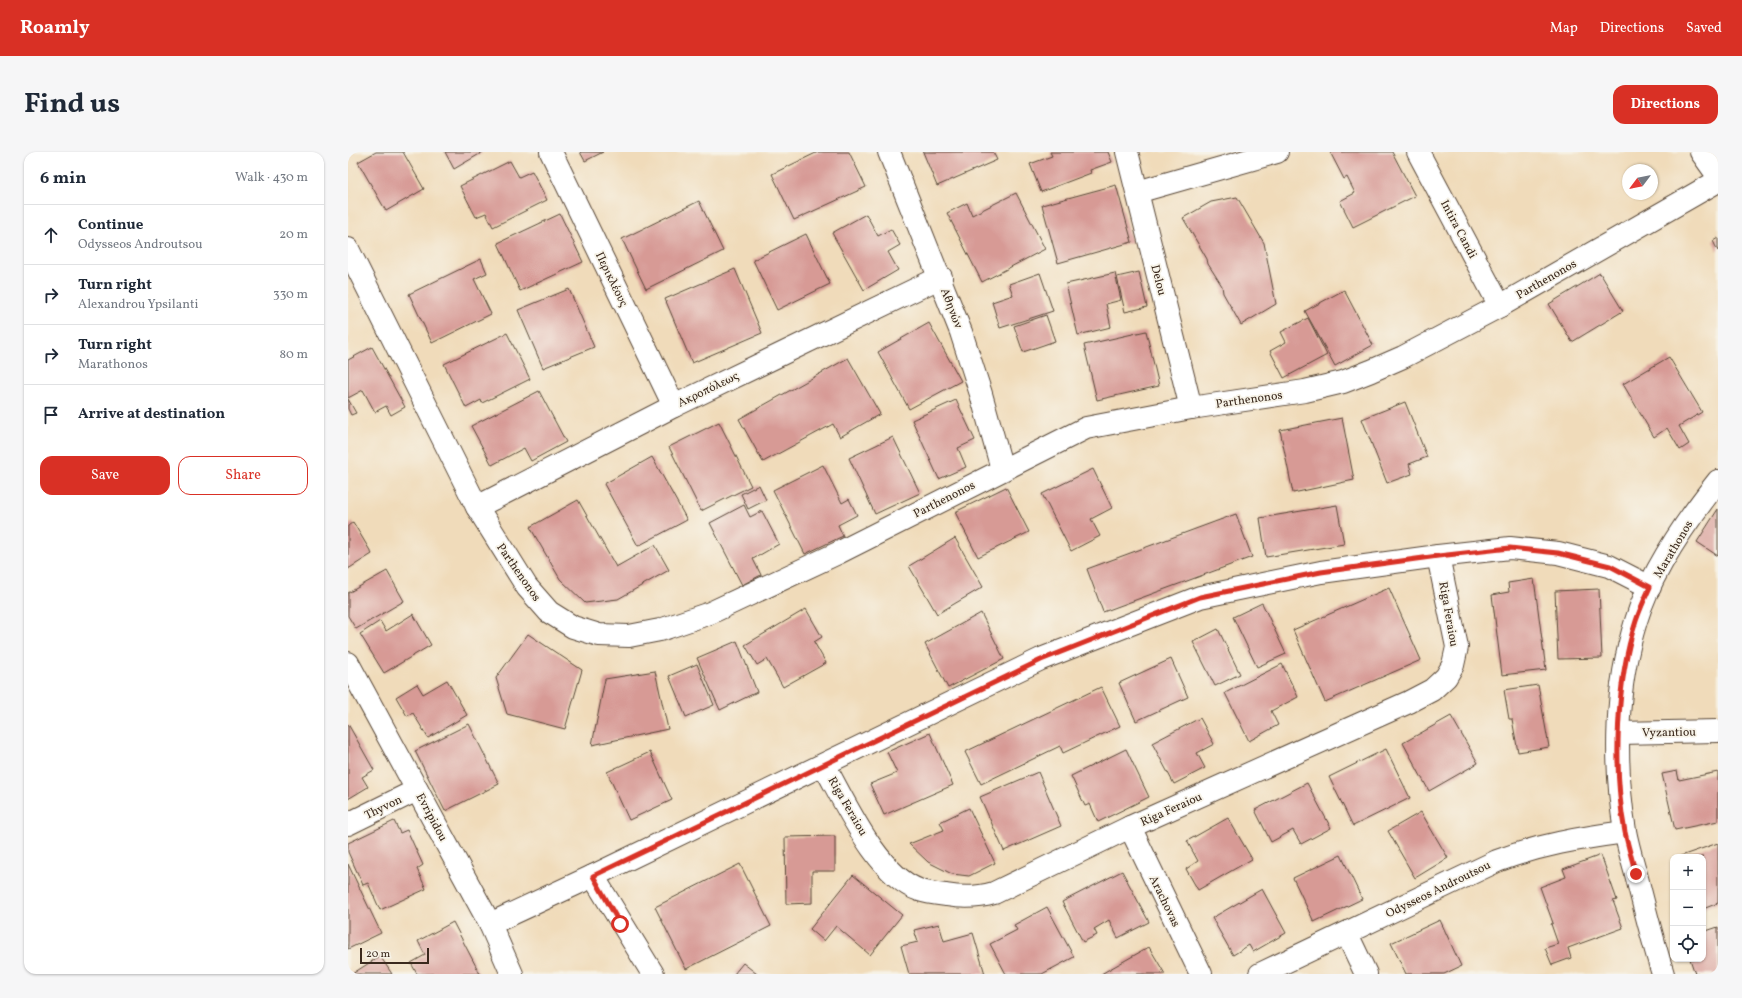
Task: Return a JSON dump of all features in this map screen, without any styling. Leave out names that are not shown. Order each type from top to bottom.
[{"type":"street","name":"Περικλέους","points":[[551,152],[674,406]]},
{"type":"street","name":"Αθηνών","points":[[889,152],[941,278],[961,332],[981,394],[1002,469]]},
{"type":"street","name":"Delou","points":[[1127,152],[1191,408]]},
{"type":"street","points":[[1138,192],[1277,152]]},
{"type":"street","name":"Intira Candi","points":[[1418,152],[1500,306]]},
{"type":"street","points":[[1701,152],[1718,176]]},
{"type":"street","name":"Parthenonos","points":[[348,249],[477,507],[526,587],[549,612],[573,627],[599,635],[629,636],[660,630],[710,613],[838,553],[1086,428],[1191,408],[1305,391],[1343,382],[1403,357],[1500,306],[1718,181]]},
{"type":"street","name":"Ακροπόλεως","points":[[477,507],[674,406],[941,278]]},
{"type":"street","name":"Marathonos","points":[[1663,974],[1651,934],[1625,832],[1620,784],[1619,733],[1621,698],[1626,662],[1636,621],[1650,587],[1681,531],[1718,481]]},
{"type":"street","points":[[490,924],[593,876],[1041,660],[1200,597],[1321,572],[1510,548],[1558,553],[1610,566],[1650,587]]},
{"type":"street","name":"Riga Feraiou","points":[[824,765],[873,850],[887,868],[902,881],[918,890],[935,894],[960,897],[980,897],[994,893],[1130,827],[1402,705],[1432,690],[1446,677],[1453,665],[1457,648],[1438,556]]},
{"type":"street","name":"Evripidou","points":[[348,663],[490,924],[512,974]]},
{"type":"street","name":"Vyzantiou","points":[[1619,733],[1718,731]]},
{"type":"street","name":"Thyvon","points":[[348,824],[417,790]]},
{"type":"street","name":"Arachovas","points":[[1130,827],[1201,974]]},
{"type":"street","name":"Odysseos Androutsou","points":[[1260,974],[1346,934],[1497,860],[1520,852],[1572,839],[1625,832]]},
{"type":"street","points":[[593,876],[652,974]]},
{"type":"street","points":[[1346,934],[1366,974]]},
{"type":"building","points":[[376,152],[403,152],[424,189],[386,211],[358,162]]},
{"type":"building","points":[[445,152],[483,152],[454,169]]},
{"type":"building","points":[[580,152],[603,152],[585,161]]},
{"type":"building","points":[[818,152],[849,152],[866,187],[794,220],[772,174]]},
{"type":"building","points":[[923,152],[993,152],[997,160],[937,186]]},
{"type":"building","points":[[1050,152],[1108,152],[1112,162],[1090,170],[1091,173],[1041,192],[1030,164],[1052,156]]},
{"type":"building","points":[[1330,152],[1392,152],[1415,196],[1353,227],[1340,201],[1355,193],[1347,177],[1344,179]]},
{"type":"building","points":[[510,161],[519,177],[532,171],[547,200],[493,227],[486,213],[476,217],[460,186]]},
{"type":"building","points":[[1116,185],[1132,242],[1058,263],[1042,205]]},
{"type":"building","points":[[1016,193],[1045,249],[982,282],[947,213],[967,203],[972,215]]},
{"type":"building","points":[[1237,197],[1264,243],[1276,304],[1241,325],[1223,293],[1222,286],[1183,218],[1211,202]]},
{"type":"building","points":[[699,201],[723,251],[646,289],[622,239]]},
{"type":"building","points":[[560,214],[583,262],[520,291],[498,243]]},
{"type":"building","points":[[866,214],[878,236],[891,229],[900,245],[888,252],[898,270],[864,290],[832,233]]},
{"type":"building","points":[[806,234],[830,284],[777,310],[753,260]]},
{"type":"building","points":[[1718,238],[1718,251],[1713,241]]},
{"type":"building","points":[[481,259],[487,273],[474,279],[491,314],[432,343],[409,294]]},
{"type":"building","points":[[735,269],[762,333],[692,363],[665,299]]},
{"type":"building","points":[[1139,272],[1147,307],[1125,312],[1117,277]]},
{"type":"building","points":[[1040,273],[1053,311],[1000,328],[992,302],[1013,295],[1009,284]]},
{"type":"building","points":[[1115,273],[1121,300],[1106,304],[1111,327],[1078,335],[1066,284]]},
{"type":"building","points":[[1600,273],[1623,311],[1572,342],[1549,304]]},
{"type":"building","points":[[569,289],[594,347],[543,368],[518,310]]},
{"type":"building","points":[[1344,290],[1373,345],[1335,366],[1305,311]]},
{"type":"building","points":[[1046,315],[1055,341],[1023,352],[1014,326]]},
{"type":"building","points":[[1308,318],[1327,355],[1284,378],[1270,351],[1286,342],[1281,332]]},
{"type":"building","points":[[929,323],[961,381],[909,409],[878,352]]},
{"type":"building","points":[[1146,331],[1159,386],[1097,400],[1084,345]]},
{"type":"building","points":[[507,333],[530,379],[482,403],[481,400],[466,408],[444,364]]},
{"type":"building","points":[[372,347],[405,407],[391,415],[386,406],[375,412],[363,390],[348,398],[348,360]]},
{"type":"building","points":[[1669,357],[1702,412],[1679,426],[1689,444],[1680,450],[1667,428],[1654,437],[1623,384]]},
{"type":"building","points":[[848,358],[880,414],[840,437],[833,424],[763,462],[739,419]]},
{"type":"building","points":[[539,391],[566,442],[531,461],[524,448],[492,465],[471,426]]},
{"type":"building","points":[[348,399],[356,413],[351,415],[348,409]]},
{"type":"building","points":[[956,400],[975,440],[958,448],[966,467],[939,479],[912,420]]},
{"type":"building","points":[[1405,402],[1427,457],[1409,464],[1412,474],[1387,483],[1362,419]]},
{"type":"building","points":[[1342,418],[1354,480],[1293,493],[1280,430]]},
{"type":"building","points":[[719,422],[751,486],[701,511],[669,447]]},
{"type":"building","points":[[893,437],[920,493],[875,514],[849,458]]},
{"type":"building","points":[[652,457],[687,520],[638,546],[604,484]]},
{"type":"building","points":[[823,465],[842,503],[849,499],[857,515],[838,525],[843,536],[805,554],[773,490]]},
{"type":"building","points":[[1093,469],[1112,508],[1091,519],[1100,536],[1071,551],[1042,494]]},
{"type":"building","points":[[759,485],[766,500],[748,509],[741,494]]},
{"type":"building","points":[[1006,487],[1029,532],[978,557],[955,512]]},
{"type":"building","points":[[578,500],[616,567],[655,545],[669,570],[618,599],[585,603],[560,579],[530,527]]},
{"type":"building","points":[[744,505],[750,517],[762,511],[779,544],[753,559],[761,575],[742,585],[710,523]]},
{"type":"building","points":[[1337,505],[1344,544],[1266,557],[1260,518]]},
{"type":"building","points":[[1718,509],[1718,556],[1697,542]]},
{"type":"building","points":[[1236,514],[1252,557],[1103,612],[1087,569]]},
{"type":"building","points":[[353,522],[372,554],[348,569],[348,526]]},
{"type":"building","points":[[955,538],[983,587],[937,614],[909,566]]},
{"type":"building","points":[[387,571],[404,601],[356,629],[348,616],[348,593]]},
{"type":"building","points":[[1534,579],[1546,670],[1502,675],[1492,595],[1509,592],[1508,583]]},
{"type":"building","points":[[1389,588],[1421,660],[1325,702],[1293,630]]},
{"type":"building","points":[[1599,589],[1602,658],[1558,659],[1555,591]]},
{"type":"building","points":[[1262,603],[1286,654],[1257,667],[1233,617]]},
{"type":"building","points":[[806,609],[822,637],[814,642],[826,663],[783,687],[767,659],[757,665],[745,645]]},
{"type":"building","points":[[981,613],[1004,659],[948,688],[925,644]]},
{"type":"building","points":[[413,614],[431,645],[384,673],[360,634],[380,621],[386,631]]},
{"type":"building","points":[[1218,629],[1240,674],[1215,686],[1193,642]]},
{"type":"building","points":[[528,634],[582,670],[565,729],[507,714],[496,678]]},
{"type":"building","points":[[737,641],[757,692],[720,710],[697,658]]},
{"type":"building","points":[[1171,659],[1188,697],[1136,721],[1119,683]]},
{"type":"building","points":[[697,664],[714,705],[686,717],[669,676]]},
{"type":"building","points":[[1282,664],[1298,697],[1271,711],[1278,725],[1249,741],[1225,693]]},
{"type":"building","points":[[655,671],[668,729],[592,745],[605,679]]},
{"type":"building","points":[[447,680],[467,715],[428,738],[413,713],[407,716],[396,697],[417,684],[423,694]]},
{"type":"building","points":[[1538,685],[1549,747],[1518,752],[1512,719],[1509,719],[1504,690]]},
{"type":"building","points":[[1101,687],[1120,726],[1063,753],[1060,746],[981,784],[965,752]]},
{"type":"building","points":[[1451,716],[1478,763],[1429,791],[1403,743]]},
{"type":"building","points":[[1200,718],[1214,744],[1197,753],[1205,768],[1174,784],[1152,743]]},
{"type":"building","points":[[348,724],[374,770],[362,777],[368,787],[348,799]]},
{"type":"building","points":[[469,724],[499,784],[445,811],[415,751]]},
{"type":"building","points":[[930,733],[953,785],[884,815],[870,784],[897,773],[887,752]]},
{"type":"building","points":[[1126,749],[1149,797],[1098,822],[1090,804],[1085,806],[1071,776]]},
{"type":"building","points":[[1386,749],[1410,798],[1353,826],[1329,777]]},
{"type":"building","points":[[650,752],[672,800],[629,820],[607,772]]},
{"type":"building","points":[[1677,771],[1679,780],[1718,772],[1718,821],[1675,830],[1662,774]]},
{"type":"building","points":[[1038,772],[1061,826],[1004,851],[980,797]]},
{"type":"building","points":[[1307,783],[1331,828],[1301,844],[1293,830],[1271,842],[1255,810]]},
{"type":"building","points":[[969,808],[995,863],[969,876],[952,874],[928,862],[909,844],[944,830],[940,822]]},
{"type":"building","points":[[1421,812],[1448,858],[1415,878],[1388,831]]},
{"type":"building","points":[[1228,818],[1252,859],[1198,890],[1186,869],[1198,861],[1187,841]]},
{"type":"building","points":[[394,821],[400,833],[407,830],[423,865],[417,869],[426,889],[380,910],[368,883],[363,885],[348,852],[348,843]]},
{"type":"building","points":[[835,836],[835,871],[812,871],[812,903],[786,904],[785,837]]},
{"type":"building","points":[[1718,843],[1718,903],[1706,908],[1706,854],[1687,854]]},
{"type":"building","points":[[1341,855],[1362,899],[1314,922],[1293,878]]},
{"type":"building","points":[[1601,855],[1617,900],[1613,901],[1623,928],[1568,948],[1571,958],[1552,965],[1545,948],[1558,944],[1551,924],[1553,923],[1540,887],[1566,877],[1563,869]]},
{"type":"building","points":[[348,864],[381,933],[348,949]]},
{"type":"building","points":[[740,864],[771,926],[686,969],[655,907]]},
{"type":"building","points":[[1122,871],[1149,922],[1118,938],[1109,920],[1094,929],[1097,935],[1083,942],[1062,902]]},
{"type":"building","points":[[853,875],[902,915],[870,955],[836,926],[824,941],[810,929]]},
{"type":"building","points":[[1262,889],[1286,933],[1253,952],[1249,945],[1233,955],[1212,918]]},
{"type":"building","points":[[1047,907],[1074,957],[1042,974],[1006,974],[990,944],[1017,930],[1014,925]]},
{"type":"building","points":[[1440,920],[1461,966],[1444,974],[1406,974],[1391,943]]},
{"type":"building","points":[[453,922],[480,974],[417,974],[411,963],[425,955],[418,941]]},
{"type":"building","points":[[939,924],[944,941],[973,933],[985,974],[909,974],[901,946],[918,942],[914,930]]},
{"type":"building","points":[[1718,927],[1718,974],[1695,974],[1691,962],[1706,962],[1706,931]]},
{"type":"building","points":[[1149,947],[1165,974],[1101,974]]},
{"type":"building","points":[[380,956],[392,974],[352,974]]},
{"type":"building","points":[[743,963],[757,974],[734,974]]},
{"type":"route","points":[[620,924],[593,876],[1041,660],[1137,620],[1200,597],[1321,572],[1510,548],[1558,553],[1610,566],[1630,575],[1650,587],[1636,621],[1626,662],[1621,698],[1619,733],[1620,784],[1625,832],[1636,874]]}]
